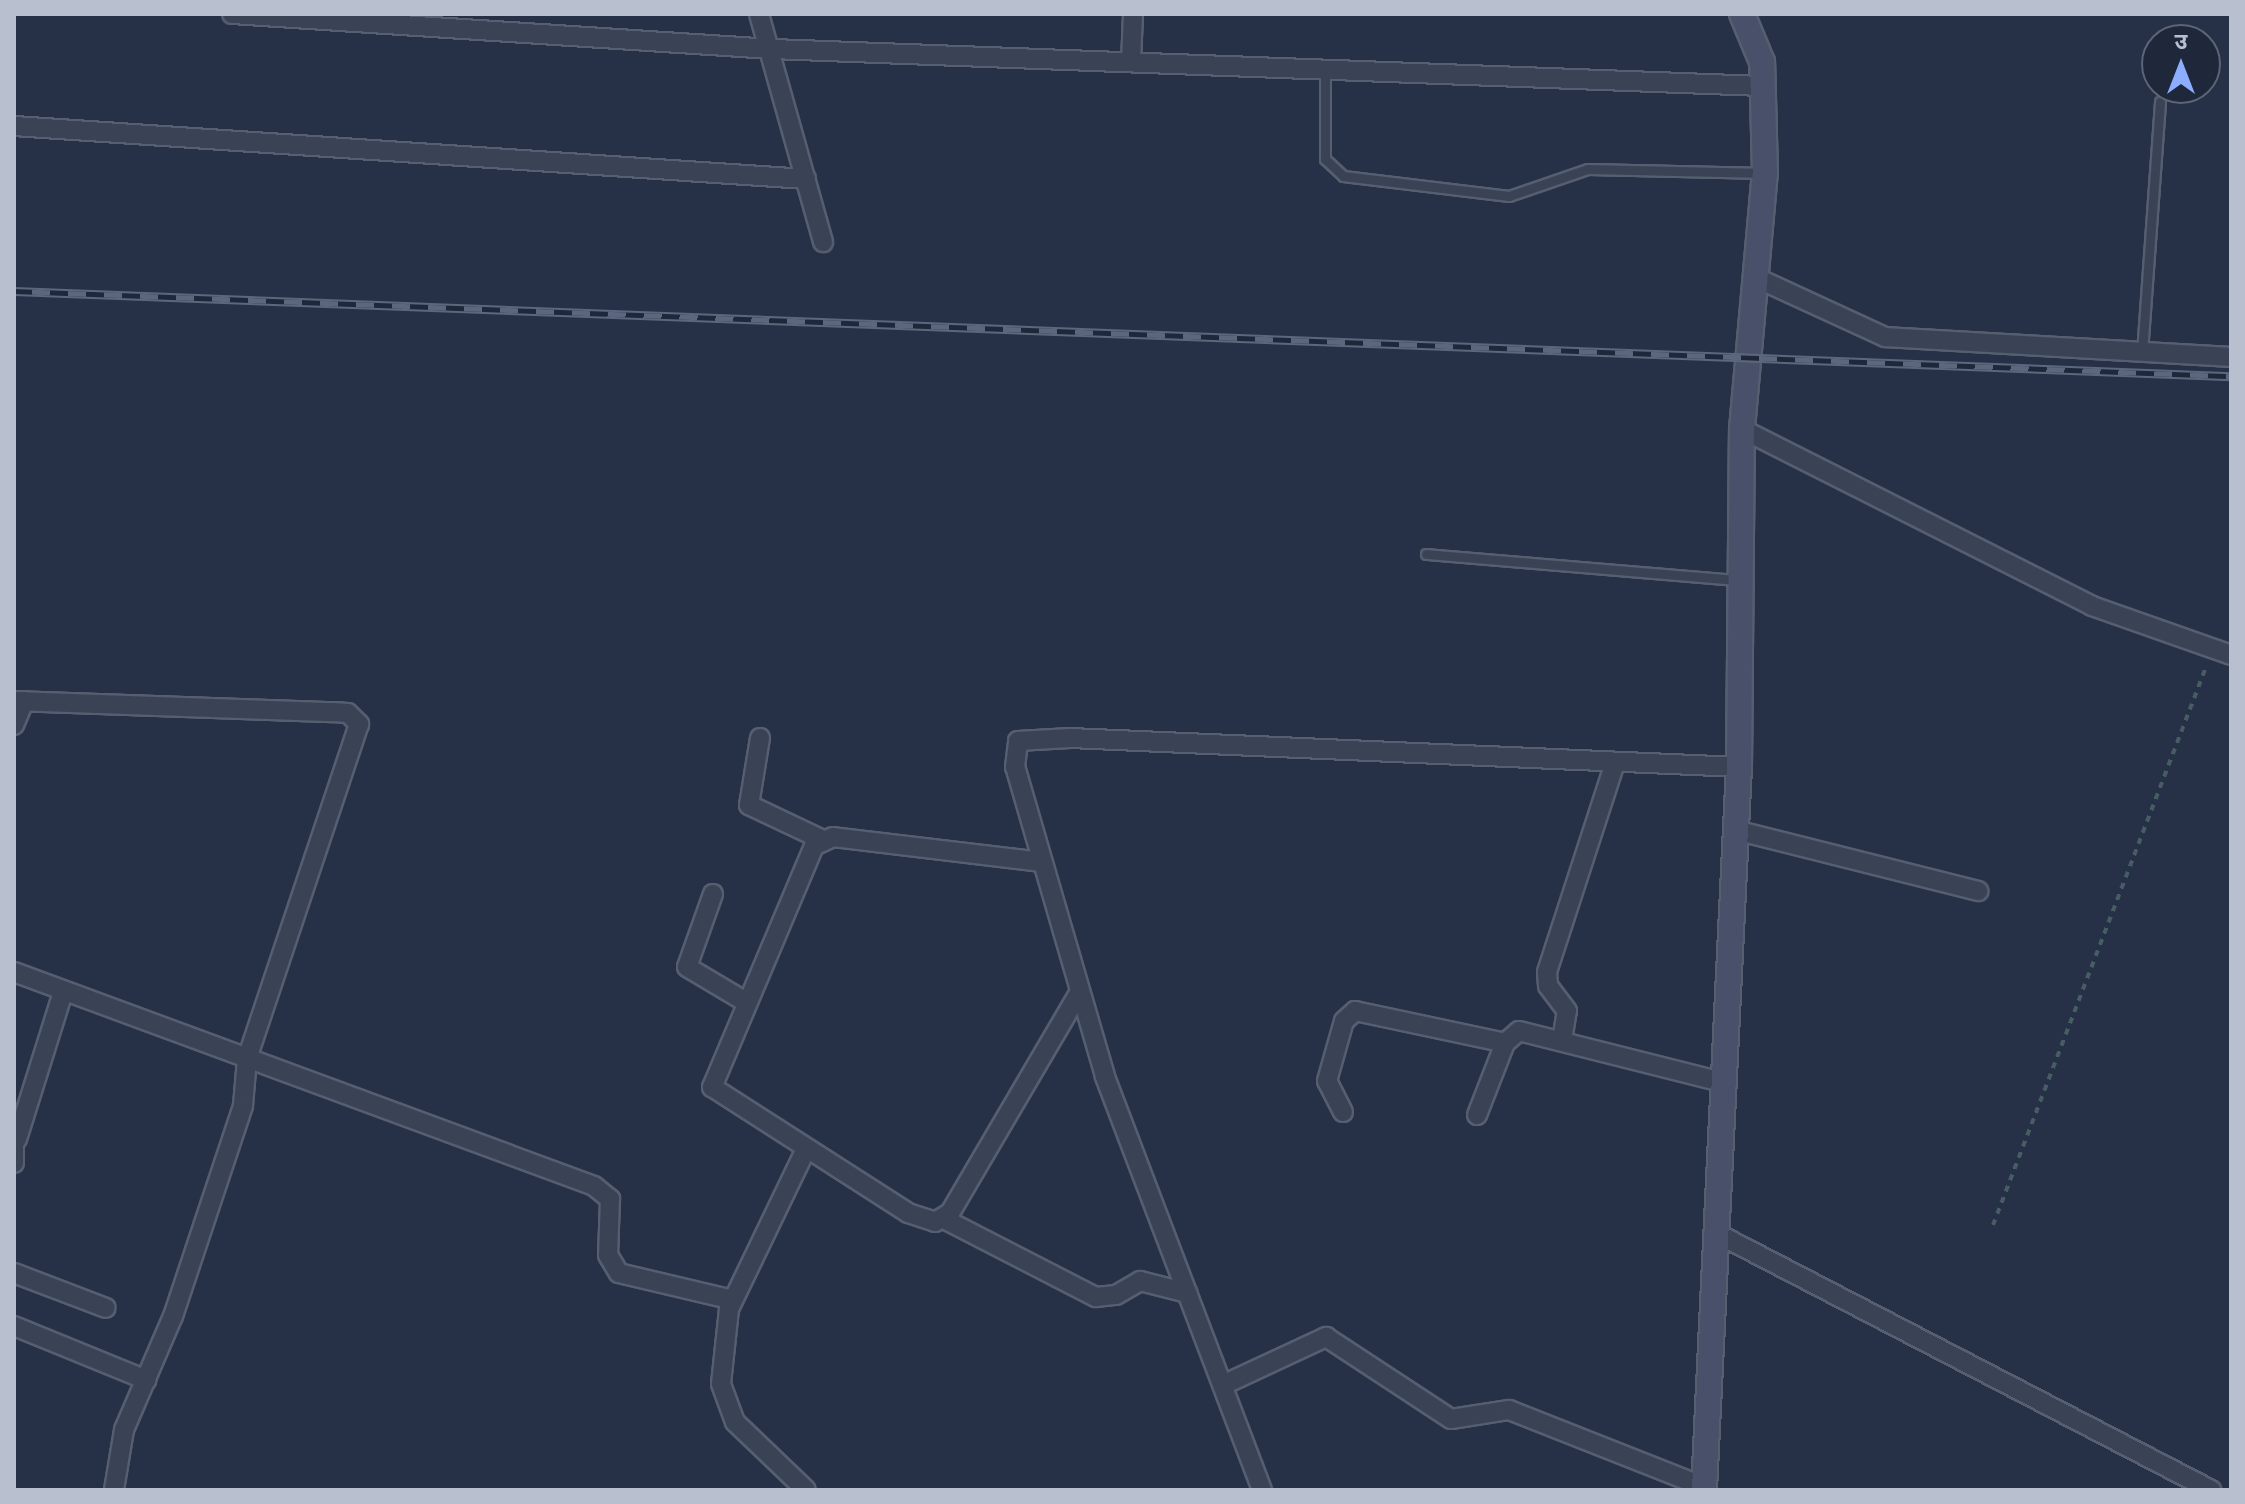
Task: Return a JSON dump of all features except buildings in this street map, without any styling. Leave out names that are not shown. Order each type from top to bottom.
[{"type":"main road","points":[[1704,1489],[1739,767],[1742,429],[1759,279],[1765,173],[1764,86],[1758,43],[1742,14]]},
{"type":"street","points":[[232,14],[772,49],[1764,86]]},
{"type":"street","points":[[759,14],[772,49],[823,242]]},
{"type":"street","points":[[1131,62],[1133,14]]},
{"type":"street","points":[[14,126],[806,179]]},
{"type":"street","points":[[1759,279],[1885,337],[2231,357]]},
{"type":"street","points":[[1742,429],[2069,596],[2222,652]]},
{"type":"street","points":[[14,725],[19,701],[333,712],[357,718],[247,1059],[243,1106],[146,1380],[117,1452],[114,1490]]},
{"type":"street","points":[[760,738],[749,805],[823,840],[1042,862]]},
{"type":"street","points":[[1262,1490],[1079,993],[1012,756],[1026,738],[1614,766],[1739,767]]},
{"type":"street","points":[[1562,1041],[1567,1011],[1548,986],[1547,972],[1614,766]]},
{"type":"street","points":[[1735,830],[1978,891]]},
{"type":"street","points":[[823,840],[805,856],[744,1001],[712,1087],[921,1220],[944,1219],[1096,1297],[1116,1295],[1140,1281],[1187,1293]]},
{"type":"street","points":[[713,894],[687,967],[744,1001]]},
{"type":"street","points":[[14,972],[594,1186],[610,1199],[608,1255],[619,1273],[733,1300]]},
{"type":"street","points":[[14,1163],[16,1137],[63,992]]},
{"type":"street","points":[[944,1219],[1079,993]]},
{"type":"street","points":[[1343,1112],[1327,1081],[1344,1021],[1355,1011],[1505,1043]]},
{"type":"street","points":[[1477,1115],[1505,1043],[1519,1031],[1722,1082]]},
{"type":"street","points":[[806,1149],[733,1300],[724,1326],[723,1398],[747,1436],[806,1490]]},
{"type":"street","points":[[1718,1234],[2211,1490]]},
{"type":"street","points":[[14,1273],[106,1308]]},
{"type":"street","points":[[14,1326],[146,1380]]},
{"type":"street","points":[[1223,1385],[1326,1337],[1451,1419],[1509,1410],[1704,1489]]},
{"type":"lane","points":[[1325,69],[1325,159],[1343,176],[1509,196],[1588,169],[1765,173]]},
{"type":"lane","points":[[2142,353],[2160,104]]},
{"type":"lane","points":[[1426,554],[1740,580]]},
{"type":"path","points":[[1993,1225],[2222,652]]},
{"type":"railway","points":[[14,291],[2231,376]]}]
